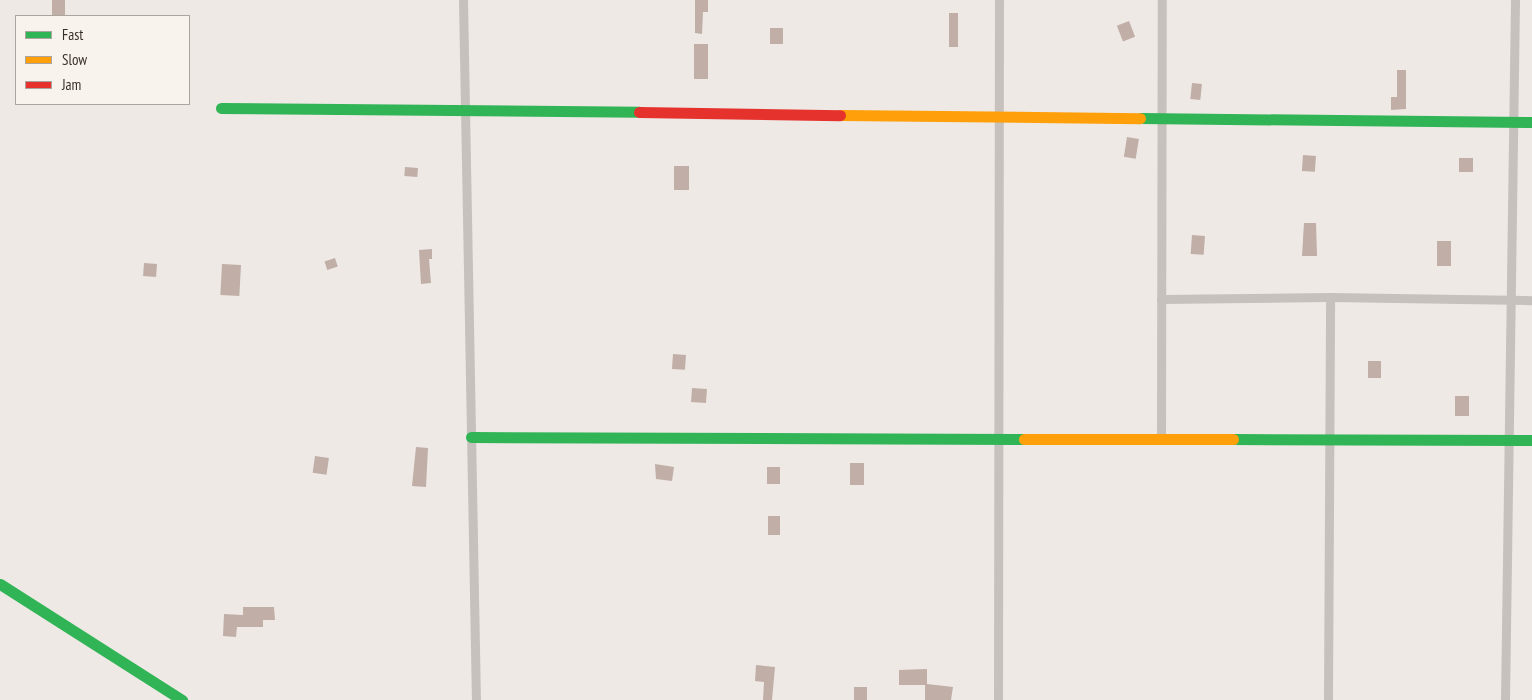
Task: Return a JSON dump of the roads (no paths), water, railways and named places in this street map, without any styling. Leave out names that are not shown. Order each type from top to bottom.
[{"type":"street","points":[[463,0],[476,700]]},
{"type":"street","points":[[998,700],[999,0]]},
{"type":"street","points":[[1161,439],[1162,0]]},
{"type":"street","points":[[1505,700],[1515,0]]},
{"type":"street","points":[[221,108],[1532,122]]},
{"type":"street","points":[[1161,299],[1330,297],[1532,300]]},
{"type":"street","points":[[1328,700],[1330,297]]},
{"type":"street","points":[[471,437],[1532,440]]},
{"type":"street","points":[[0,584],[182,700]]}]
